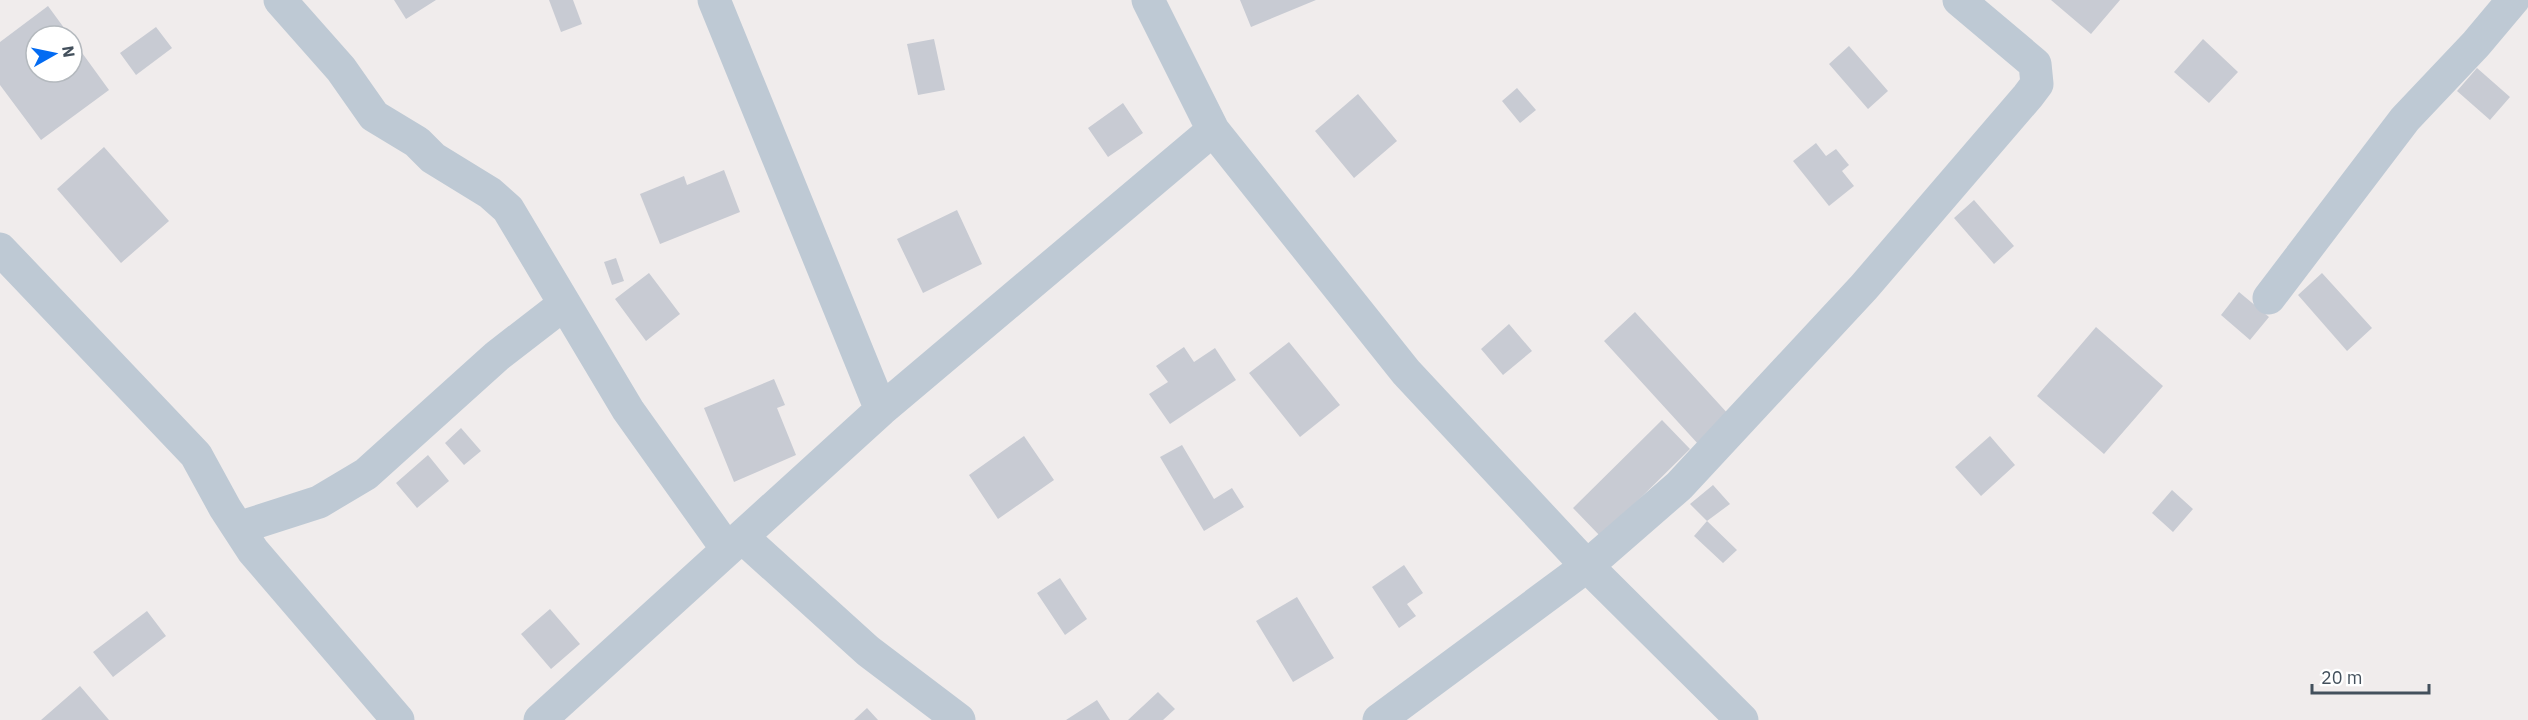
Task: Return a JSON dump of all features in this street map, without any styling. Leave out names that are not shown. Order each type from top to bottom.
[{"type":"street","points":[[280,0],[341,69],[374,116],[417,142],[433,158],[490,193],[507,210],[628,410],[734,543],[868,651],[959,720]]},
{"type":"street","points":[[714,0],[881,410]]},
{"type":"street","points":[[1148,0],[1213,130],[1406,372],[1587,566],[1742,720]]},
{"type":"street","points":[[1379,720],[1587,566],[1687,477],[1863,287],[2037,84],[2035,64],[1960,0]]},
{"type":"street","points":[[2269,298],[2404,119],[2476,44],[2513,0]]},
{"type":"street","points":[[540,720],[881,410],[1213,130]]},
{"type":"street","points":[[0,249],[196,454],[253,551],[398,720]]},
{"type":"street","points":[[238,528],[319,502],[366,474],[497,356],[563,305]]},
{"type":"building","points":[[394,0],[436,0],[406,19]]},
{"type":"building","points":[[549,0],[573,0],[582,24],[561,32]]},
{"type":"building","points":[[1240,0],[1316,0],[1251,27]]},
{"type":"building","points":[[2051,0],[2120,0],[2091,34]]},
{"type":"building","points":[[48,6],[61,24],[24,24]]},
{"type":"building","points":[[24,24],[24,84],[84,84],[84,56],[109,90],[41,140],[0,85],[0,42]]},
{"type":"building","points":[[156,27],[172,48],[136,75],[120,53]]},
{"type":"building","points":[[934,39],[945,90],[918,95],[907,44]]},
{"type":"building","points":[[2203,39],[2238,72],[2209,103],[2174,72]]},
{"type":"building","points":[[1849,46],[1888,91],[1868,109],[1829,64]]},
{"type":"building","points":[[2477,68],[2510,97],[2490,120],[2457,91]]},
{"type":"building","points":[[1517,88],[1536,110],[1520,123],[1502,101]]},
{"type":"building","points":[[1358,94],[1397,141],[1354,178],[1315,131]]},
{"type":"building","points":[[1123,103],[1143,133],[1108,157],[1088,128]]},
{"type":"building","points":[[1816,143],[1826,156],[1836,149],[1849,165],[1842,171],[1854,186],[1829,206],[1793,161]]},
{"type":"building","points":[[104,147],[169,221],[121,263],[57,189]]},
{"type":"building","points":[[724,170],[740,212],[660,244],[640,194],[684,176],[687,185]]},
{"type":"building","points":[[1974,200],[2014,246],[1994,264],[1954,218]]},
{"type":"building","points":[[957,210],[982,264],[923,293],[897,239]]},
{"type":"building","points":[[616,258],[624,281],[612,285],[604,262]]},
{"type":"building","points":[[649,273],[680,314],[646,341],[615,299]]},
{"type":"building","points":[[2322,273],[2372,328],[2347,351],[2298,295]]},
{"type":"building","points":[[2239,292],[2269,317],[2250,340],[2221,315]]},
{"type":"building","points":[[1635,312],[1730,416],[1699,445],[1604,341]]},
{"type":"building","points":[[1509,324],[1532,351],[1503,375],[1481,349]]},
{"type":"building","points":[[2096,327],[2163,386],[2104,454],[2037,396]]},
{"type":"building","points":[[1289,342],[1340,405],[1300,437],[1249,373]]},
{"type":"building","points":[[1184,347],[1194,362],[1215,348],[1236,380],[1170,424],[1149,394],[1168,382],[1156,366]]},
{"type":"building","points":[[774,379],[785,405],[777,408],[796,455],[734,482],[704,408]]},
{"type":"building","points":[[1662,420],[1690,449],[1601,537],[1573,508]]},
{"type":"building","points":[[461,428],[481,451],[464,465],[445,443]]},
{"type":"building","points":[[1024,436],[1054,480],[998,519],[969,475]]},
{"type":"building","points":[[1990,436],[2015,465],[1981,496],[1955,467]]},
{"type":"building","points":[[1182,445],[1214,499],[1232,488],[1244,507],[1204,531],[1160,457]]},
{"type":"building","points":[[428,455],[449,481],[417,508],[396,483]]},
{"type":"building","points":[[1713,485],[1730,504],[1707,521],[1690,504]]},
{"type":"building","points":[[2172,490],[2193,509],[2173,532],[2152,513]]},
{"type":"building","points":[[1707,521],[1737,550],[1723,563],[1694,536]]},
{"type":"building","points":[[1404,565],[1423,593],[1407,604],[1416,616],[1399,628],[1372,587]]},
{"type":"building","points":[[1060,578],[1087,619],[1065,635],[1037,593]]},
{"type":"building","points":[[1297,597],[1334,658],[1293,682],[1256,621]]},
{"type":"building","points":[[550,609],[580,644],[551,669],[521,634]]},
{"type":"building","points":[[147,611],[166,636],[113,677],[93,652]]},
{"type":"building","points":[[80,686],[109,720],[41,720]]},
{"type":"building","points":[[1158,692],[1175,709],[1163,720],[1128,720]]},
{"type":"building","points":[[1097,700],[1110,720],[1066,720]]},
{"type":"building","points":[[867,708],[878,720],[854,720]]}]
